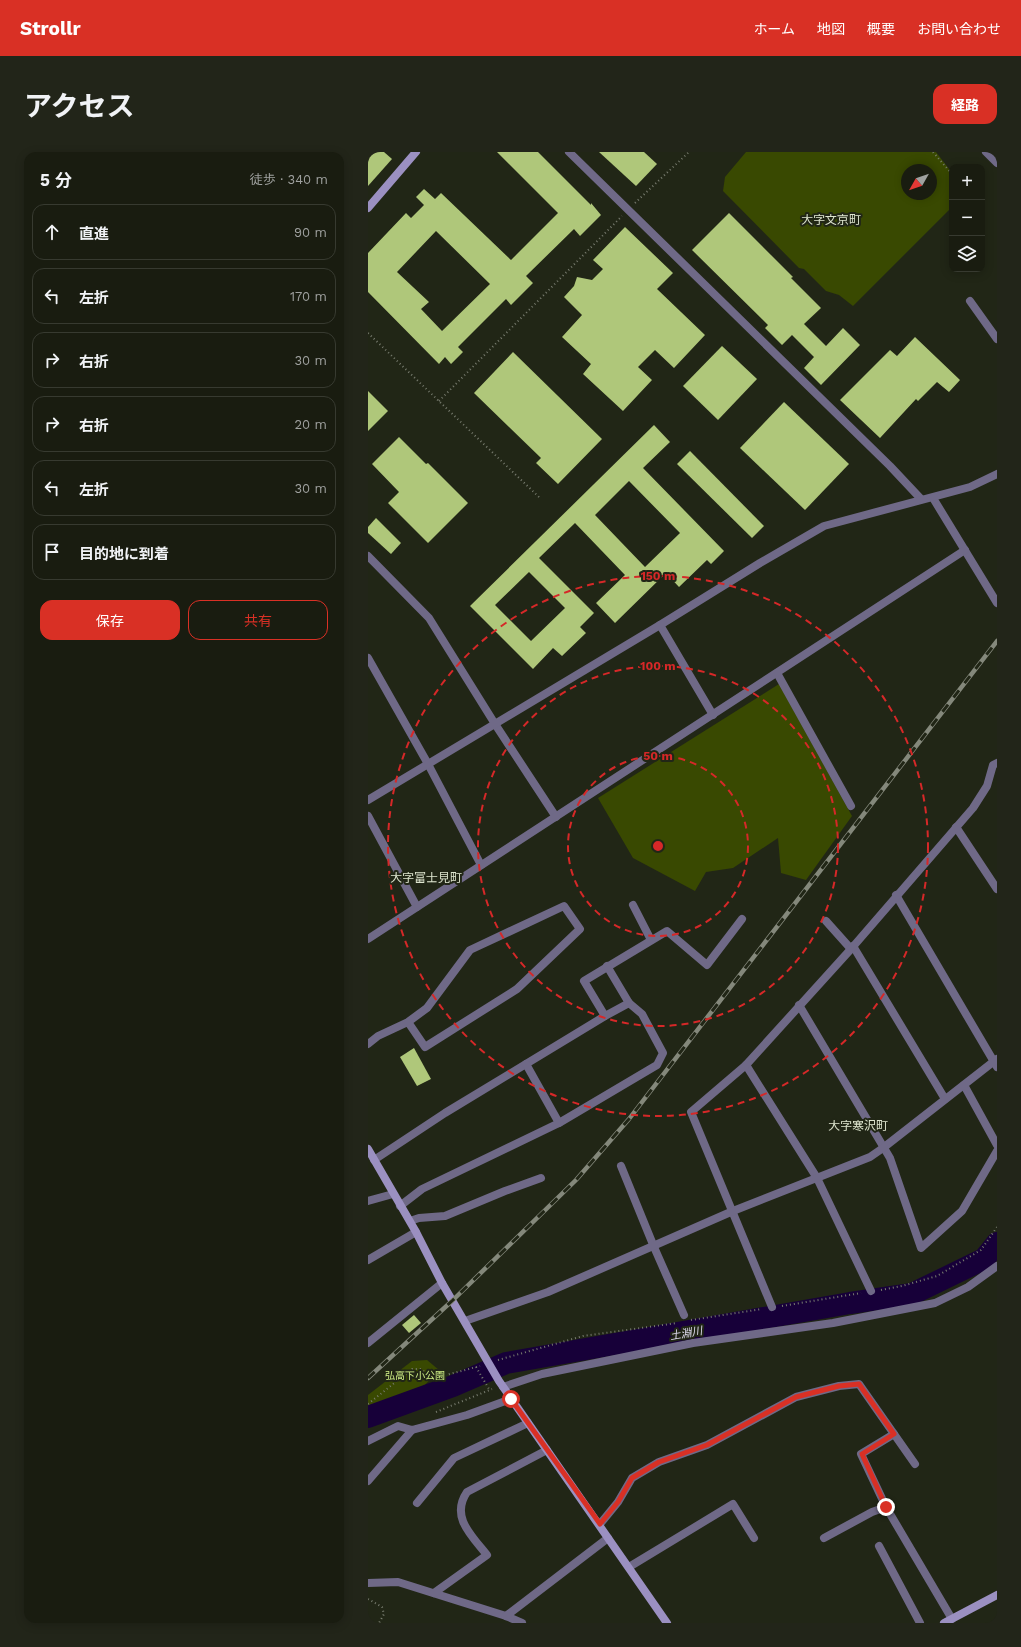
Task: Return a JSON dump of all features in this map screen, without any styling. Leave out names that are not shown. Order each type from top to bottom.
[{"type":"street","points":[[368,208],[416,152]]},
{"type":"street","points":[[569,152],[890,466],[921,499]]},
{"type":"street","points":[[986,152],[997,163]]},
{"type":"street","points":[[970,301],[997,339]]},
{"type":"street","points":[[368,799],[824,526],[970,487],[997,474]]},
{"type":"street","points":[[933,498],[997,602]]},
{"type":"street","points":[[368,939],[965,550]]},
{"type":"street","points":[[368,556],[429,618],[495,724],[556,817]]},
{"type":"street","points":[[660,625],[713,715]]},
{"type":"street","points":[[368,658],[428,764],[481,865]]},
{"type":"street","points":[[777,673],[851,806]]},
{"type":"street","points":[[772,1308],[691,1112],[746,1065],[852,947],[973,808],[986,786],[994,765],[997,763]]},
{"type":"street","points":[[368,816],[417,907]]},
{"type":"street","points":[[956,828],[997,889]]},
{"type":"street","points":[[465,1321],[548,1292],[733,1212],[870,1157],[996,1062],[896,895]]},
{"type":"street","points":[[633,905],[651,940]]},
{"type":"street","points":[[368,1044],[378,1036],[408,1022],[428,1008],[470,950],[564,906],[580,929],[517,989],[425,1047],[408,1022]]},
{"type":"street","points":[[605,1016],[584,981],[666,931],[707,965],[742,919]]},
{"type":"street","points":[[826,921],[852,947],[945,1099]]},
{"type":"street","points":[[400,1206],[422,1189],[559,1123],[657,1065],[663,1053],[642,1014],[629,1003],[607,966]]},
{"type":"street","points":[[374,1160],[445,1113],[629,1003]]},
{"type":"street","points":[[799,1005],[890,1158],[921,1248],[962,1211],[997,1151]]},
{"type":"street","points":[[526,1064],[559,1123]]},
{"type":"street","points":[[746,1065],[817,1178],[871,1291]]},
{"type":"street","points":[[964,1085],[997,1145]]},
{"type":"street","points":[[368,1149],[410,1221],[442,1283],[511,1399],[600,1524],[608,1538],[667,1623]]},
{"type":"street","points":[[622,1166],[654,1247],[686,1319]]},
{"type":"street","points":[[410,1221],[420,1218],[445,1216],[541,1178]]},
{"type":"street","points":[[368,1201],[393,1194]]},
{"type":"street","points":[[368,1260],[416,1232]]},
{"type":"street","points":[[502,1384],[542,1374],[693,1343],[833,1323],[935,1303],[968,1287],[997,1266]]},
{"type":"street","points":[[368,1343],[442,1283]]},
{"type":"street","points":[[600,1524],[618,1502],[632,1478],[659,1462],[707,1445],[796,1397],[839,1386],[859,1384],[915,1464]]},
{"type":"street","points":[[368,1441],[398,1426],[412,1430],[467,1415],[511,1399]]},
{"type":"street","points":[[417,1503],[454,1458],[528,1423]]},
{"type":"street","points":[[368,1481],[412,1430]]},
{"type":"street","points":[[894,1434],[862,1454],[886,1507],[891,1513],[952,1618]]},
{"type":"street","points":[[434,1593],[487,1555],[461,1520],[461,1500],[467,1492],[546,1450]]},
{"type":"street","points":[[629,1567],[733,1504],[754,1538]]},
{"type":"street","points":[[824,1538],[872,1512],[886,1507]]},
{"type":"street","points":[[506,1616],[608,1538]]},
{"type":"street","points":[[880,1546],[920,1623]]},
{"type":"street","points":[[368,1583],[398,1582],[506,1616],[522,1623]]},
{"type":"street","points":[[944,1623],[997,1595]]},
{"type":"path","points":[[439,402],[628,210],[689,152]]},
{"type":"path","points":[[933,152],[949,171]]},
{"type":"path","points":[[368,333],[541,499]]},
{"type":"path","points":[[368,1404],[412,1369],[420,1369],[435,1378],[583,1336],[686,1319],[772,1308],[902,1286],[937,1276],[981,1250],[997,1227]]},
{"type":"path","points":[[476,1367],[489,1389]]},
{"type":"path","points":[[431,1414],[502,1384]]},
{"type":"path","points":[[368,1599],[382,1607],[384,1614],[379,1623]]},
{"type":"green space","points":[[746,152],[936,152],[949,169],[949,210],[853,306],[839,295],[826,291],[804,269],[799,268],[723,191],[725,177]]},
{"type":"green space","points":[[779,684],[852,816],[806,880],[781,873],[778,838],[733,868],[706,872],[695,891],[633,858],[598,798]]},
{"type":"green space","name":"弘高下小公園","points":[[427,1360],[439,1370],[422,1388],[368,1412],[368,1395],[412,1361]]},
{"type":"building","points":[[368,152],[384,152],[392,159],[368,186]]},
{"type":"building","points":[[497,152],[538,152],[591,205],[591,203],[601,215],[580,236],[574,229],[526,276],[533,283],[511,305],[506,299],[458,347],[463,352],[451,364],[445,357],[439,364],[368,292],[368,253],[406,213],[411,218],[424,205],[416,197],[424,189],[435,199],[441,193],[511,260],[558,213]],"holes":[[[436,231],[490,284],[442,331],[421,309],[429,302],[397,272]]]},
{"type":"building","points":[[599,152],[644,152],[657,164],[636,186]]},
{"type":"building","points":[[729,213],[793,277],[791,278],[821,308],[804,324],[826,346],[843,328],[860,345],[821,385],[804,368],[814,357],[792,335],[782,345],[765,328],[768,325],[692,250]]},
{"type":"building","points":[[625,227],[673,273],[657,289],[705,335],[674,368],[655,350],[638,367],[652,380],[623,411],[583,374],[591,364],[562,337],[582,315],[564,297],[574,286],[577,277],[592,280],[603,269],[593,260]]},
{"type":"building","points":[[915,337],[960,380],[949,392],[937,382],[918,401],[916,399],[880,438],[840,400],[890,350],[897,356]]},
{"type":"building","points":[[722,346],[757,379],[718,420],[683,386]]},
{"type":"building","points":[[513,352],[602,439],[558,484],[536,463],[541,458],[474,393]]},
{"type":"building","points":[[368,391],[388,411],[368,431]]},
{"type":"building","points":[[784,402],[849,464],[805,510],[740,448]]},
{"type":"building","points":[[654,425],[670,442],[643,468],[724,551],[711,564],[707,560],[679,587],[666,573],[615,623],[596,603],[625,575],[575,523],[539,558],[594,613],[580,627],[586,633],[562,656],[553,648],[533,669],[470,606]],"holes":[[[629,481],[680,533],[645,567],[595,515]],[[529,572],[565,608],[531,641],[495,605]]]},
{"type":"building","points":[[399,437],[426,464],[428,463],[468,503],[428,543],[388,503],[399,492],[372,464]]},
{"type":"building","points":[[690,451],[764,526],[752,538],[677,464]]},
{"type":"building","points":[[376,518],[401,543],[391,554],[368,533],[368,527]]},
{"type":"building","points":[[414,1048],[431,1079],[417,1086],[400,1057]]},
{"type":"building","points":[[414,1315],[421,1323],[409,1333],[402,1325]]},
{"type":"waterway","name":"土淵川","points":[[368,1417],[453,1386],[506,1363],[850,1303],[912,1294],[984,1259],[997,1243]]},
{"type":"railway","points":[[368,1378],[453,1300],[576,1180],[629,1119],[997,641]]},
{"type":"district","name":"大字文京町","points":[[831,220]]},
{"type":"district","name":"大字富士見町","points":[[426,878]]},
{"type":"district","name":"大字寒沢町","points":[[858,1126]]},
{"type":"route","points":[[511,1399],[600,1524],[618,1502],[632,1478],[659,1462],[707,1445],[796,1397],[839,1386],[859,1384],[894,1434],[862,1454],[886,1507]]}]
